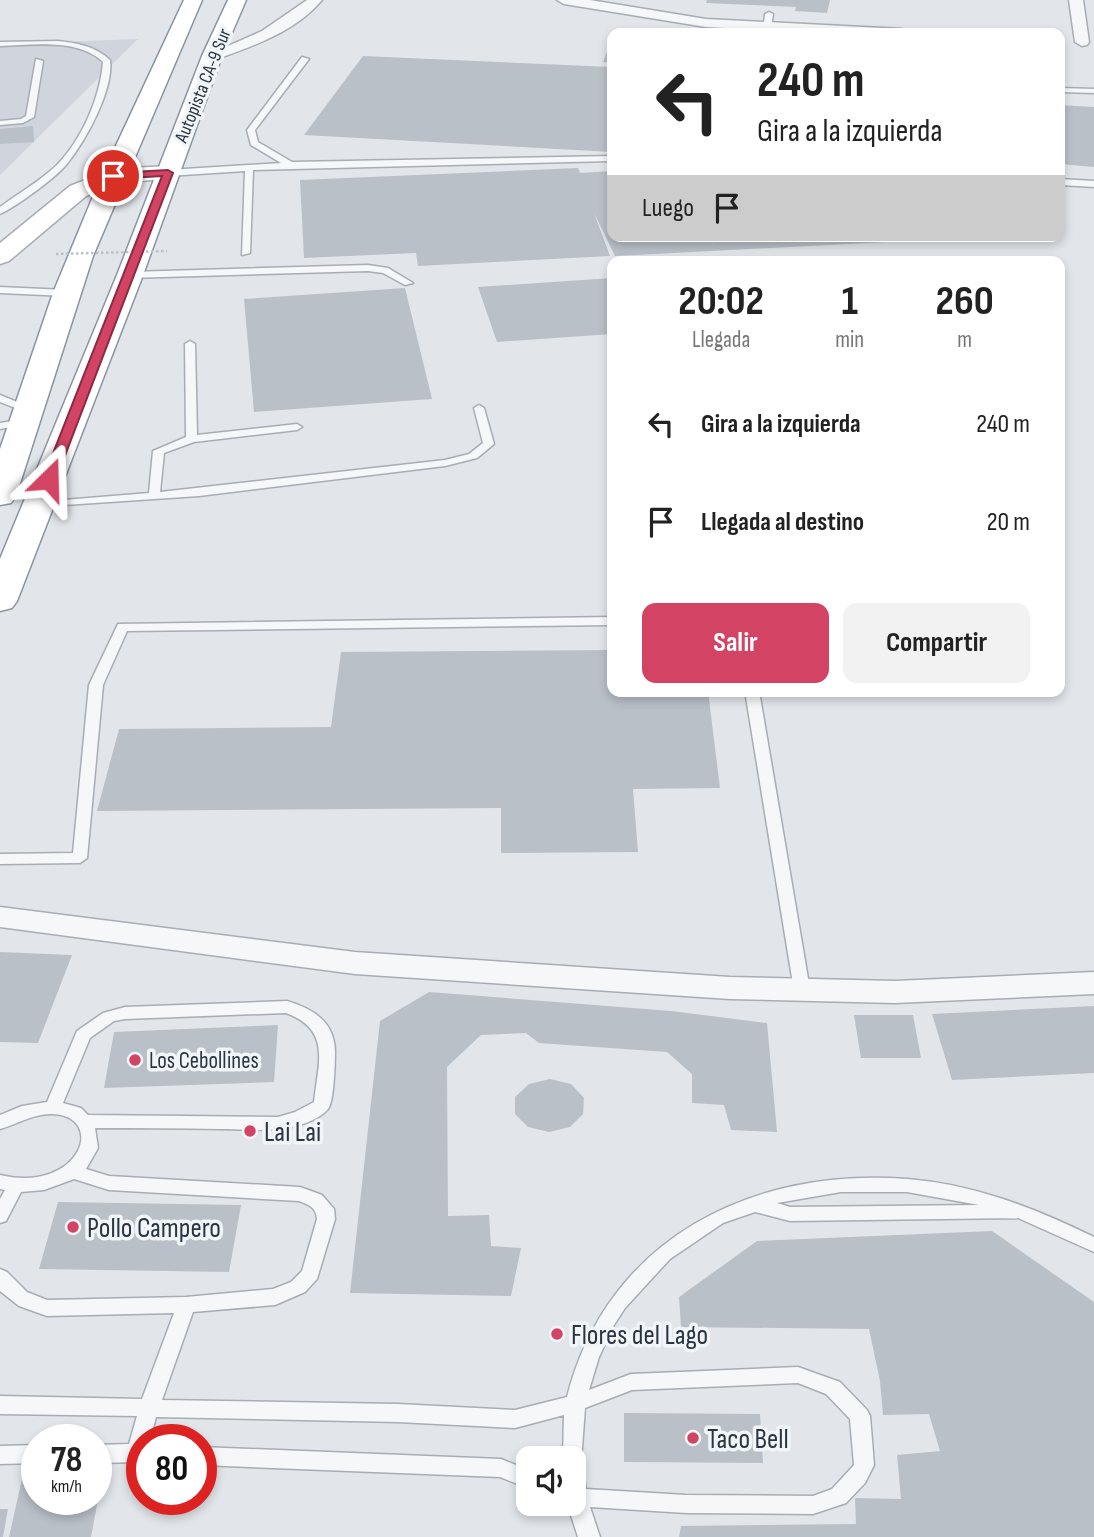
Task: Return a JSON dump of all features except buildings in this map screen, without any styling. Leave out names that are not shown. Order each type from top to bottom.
[{"type":"main road","name":"Autopista CA-9 Sur","points":[[0,496],[17,420],[66,293],[113,176],[149,102],[193,0]]},
{"type":"main road","name":"Autopista CA-9 Sur","points":[[0,601],[130,275],[212,56],[237,0]]},
{"type":"main road","points":[[0,256],[78,191],[113,176],[168,173]]},
{"type":"street","points":[[212,56],[267,37],[293,20],[315,0]]},
{"type":"street","points":[[564,0],[685,21],[827,28]]},
{"type":"street","points":[[1076,0],[1082,42]]},
{"type":"street","points":[[0,917],[355,963],[730,988],[895,992],[1094,983]]},
{"type":"lane","points":[[0,44],[73,46],[103,56],[107,62],[107,70],[101,92],[76,145],[59,167],[0,211]]},
{"type":"lane","points":[[290,165],[254,143],[251,130],[305,59]]},
{"type":"lane","points":[[0,123],[23,121],[30,117],[39,61]]},
{"type":"lane","points":[[1065,90],[1094,91]]},
{"type":"lane","points":[[168,173],[290,165],[607,159]]},
{"type":"lane","points":[[245,253],[248,167]]},
{"type":"lane","points":[[1065,183],[1094,184]]},
{"type":"lane","points":[[130,275],[368,268],[384,270],[408,283]]},
{"type":"lane","points":[[0,300],[4,290],[66,293]]},
{"type":"lane","points":[[190,344],[192,439]]},
{"type":"lane","points":[[0,398],[17,420]]},
{"type":"lane","points":[[39,505],[154,497],[445,463],[473,456],[489,444],[479,408]]},
{"type":"lane","points":[[154,497],[159,452],[192,439],[298,428]]},
{"type":"lane","points":[[0,859],[80,858],[96,685],[122,626],[607,621]]},
{"type":"lane","points":[[753,697],[802,990]]},
{"type":"lane","points":[[53,1107],[83,1035],[110,1017],[125,1013],[287,1007],[310,1015],[327,1035],[322,1105],[311,1114],[297,1119],[278,1123],[83,1121]]},
{"type":"lane","points":[[0,1123],[23,1111],[53,1107],[70,1112],[83,1121],[89,1132],[89,1145],[83,1159],[72,1171],[55,1181],[35,1186],[8,1185],[0,1216]]},
{"type":"lane","points":[[0,1277],[15,1295],[29,1303],[47,1308],[186,1306],[275,1297],[298,1287],[310,1274],[326,1219],[325,1209],[316,1200],[300,1194],[109,1183],[72,1171]]},
{"type":"lane","points":[[574,1446],[576,1403],[587,1359],[607,1319],[632,1283],[665,1253],[701,1227],[753,1204],[785,1193],[832,1185],[880,1183],[953,1191],[1026,1212],[1094,1245]]},
{"type":"lane","points":[[753,1204],[790,1214],[1026,1212]]},
{"type":"lane","points":[[145,1424],[186,1306]]},
{"type":"lane","points":[[0,1405],[398,1413],[514,1419],[576,1403],[631,1382],[799,1375],[833,1388],[860,1416],[864,1465],[849,1488],[839,1496],[813,1505],[686,1504],[586,1498]]},
{"type":"lane","points":[[0,1454],[21,1454]]},
{"type":"lane","points":[[217,1456],[501,1468],[516,1474]]},
{"type":"lane","points":[[582,1516],[589,1537]]},
{"type":"path","points":[[56,254],[167,251]]},
{"type":"shaded area","points":[[138,39],[0,175],[0,44]]},
{"type":"place","name":"Los Cebollines","points":[[135,1060]]},
{"type":"place","name":"Lai Lai","points":[[250,1131]]},
{"type":"place","name":"Pollo Campero","points":[[73,1227]]},
{"type":"place","name":"Flores del Lago","points":[[557,1334]]},
{"type":"place","name":"Taco Bell","points":[[693,1438]]},
{"type":"route","points":[[49,479],[168,173],[113,176]]}]
